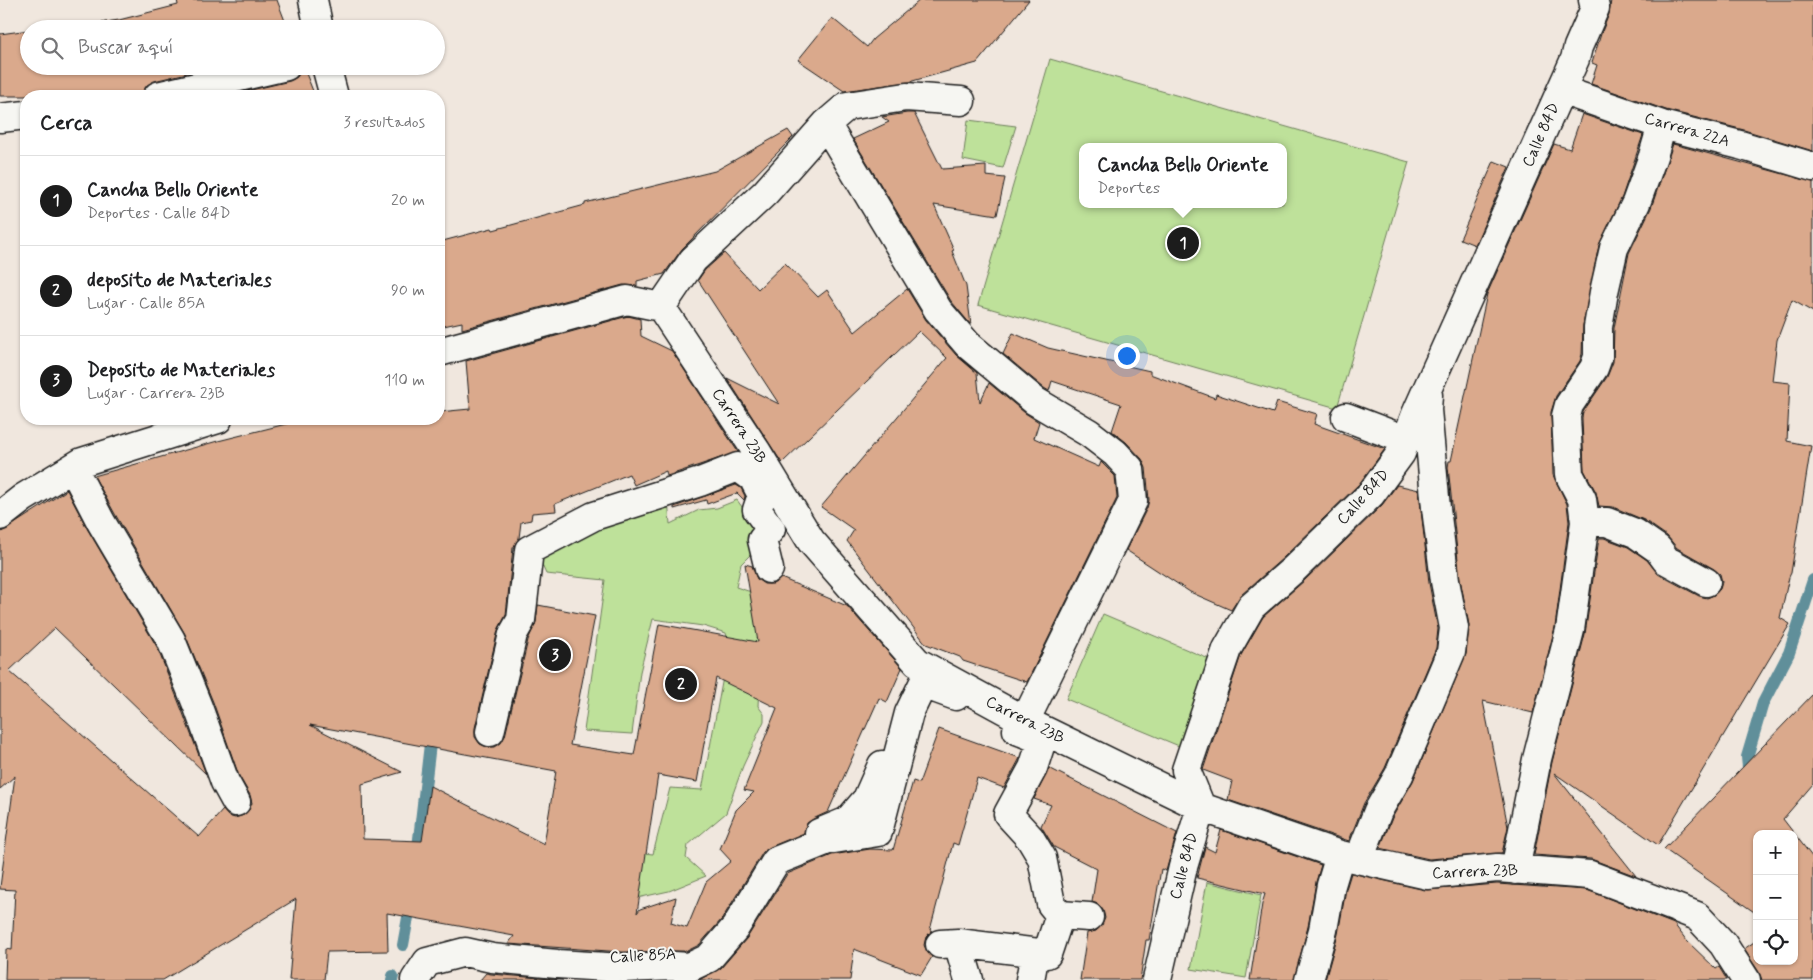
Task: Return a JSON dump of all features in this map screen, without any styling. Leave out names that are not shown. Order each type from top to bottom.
[{"type":"street","points":[[313,0],[317,20]]},
{"type":"street","name":"Calle 84D","points":[[1157,980],[1183,867],[1201,807],[1186,770],[1227,649],[1251,606],[1294,569],[1371,494],[1401,453],[1561,90],[1596,3]]},
{"type":"street","points":[[184,90],[248,75]]},
{"type":"street","points":[[328,75],[332,90]]},
{"type":"street","name":"Carrera 22A","points":[[1561,90],[1662,124],[1813,167]]},
{"type":"street","points":[[445,350],[627,300],[661,307],[693,260],[766,193],[826,124],[847,106],[906,98],[961,101]]},
{"type":"street","points":[[0,118],[20,115]]},
{"type":"street","points":[[826,124],[938,310],[968,345],[1034,401],[1089,433],[1115,453],[1130,469],[1133,501],[1025,721]]},
{"type":"street","points":[[1515,870],[1536,759],[1570,630],[1585,522],[1582,499],[1569,474],[1566,416],[1569,405],[1594,368],[1598,357],[1598,327],[1614,248],[1636,203],[1662,124]]},
{"type":"street","name":"Carrera 23B","points":[[661,307],[757,452],[811,540],[917,662],[1025,721],[1201,807],[1349,857],[1428,875],[1497,868],[1590,875],[1697,916],[1723,944],[1746,980]]},
{"type":"street","points":[[1309,980],[1323,930],[1331,885],[1399,775],[1451,652],[1454,628],[1445,581],[1436,508],[1427,410],[1429,386]]},
{"type":"street","points":[[1346,417],[1406,440]]},
{"type":"street","points":[[0,516],[23,498],[77,465],[200,425]]},
{"type":"street","points":[[571,510],[757,452]]},
{"type":"street","points":[[77,465],[101,522],[171,640],[225,782],[236,802]]},
{"type":"street","points":[[490,732],[513,634],[521,620],[529,550],[594,516],[700,482],[738,467],[753,478],[762,496],[757,510],[771,529],[762,540],[769,569]]},
{"type":"street","points":[[1585,522],[1607,522],[1635,532],[1658,550],[1666,560],[1706,582]]},
{"type":"street","name":"Calle 85A","points":[[407,980],[417,952],[439,946],[503,948],[620,961],[683,954],[716,938],[737,912],[756,871],[776,848],[804,840],[848,821],[867,799],[882,768],[917,662]]},
{"type":"street","points":[[415,980],[427,962],[465,952],[492,958],[623,968],[690,967],[709,958],[735,928],[776,861],[828,840],[878,832],[909,713],[922,684],[969,701],[1007,726],[1042,740],[1033,768],[1008,814],[1030,838],[1042,858],[1051,904],[1060,915],[1090,917]]},
{"type":"street","points":[[969,980],[949,944],[1047,954],[1060,915]]},
{"type":"street","points":[[1030,980],[1035,953]]},
{"type":"green space","points":[[1050,59],[1409,162],[1337,408],[978,305]]},
{"type":"green space","points":[[968,120],[1016,126],[1003,168],[963,160]]},
{"type":"green space","points":[[668,500],[670,524],[699,510],[717,508],[737,500],[755,525],[754,551],[741,564],[736,587],[748,591],[763,591],[758,706],[764,714],[764,721],[743,766],[726,813],[688,845],[686,858],[706,876],[669,891],[637,898],[616,850],[653,854],[670,788],[702,790],[729,645],[726,633],[703,626],[653,619],[640,672],[632,734],[584,731],[605,580],[546,574],[537,554]]},
{"type":"green space","points":[[1103,614],[1216,662],[1179,746],[1066,699]]},
{"type":"green space","points":[[1207,882],[1261,895],[1246,978],[1191,969]]},
{"type":"building","points":[[177,0],[277,0],[285,20],[119,20],[178,5]]},
{"type":"building","points":[[920,0],[1029,0],[977,63],[909,82],[844,91],[798,60],[832,18],[867,47],[873,39]]},
{"type":"building","points":[[1611,0],[1813,0],[1813,151],[1744,130],[1666,110],[1591,84],[1597,65],[1592,63],[1609,14]]},
{"type":"building","points":[[20,31],[20,75],[179,75],[154,81],[147,85],[144,90],[20,90],[20,96],[0,96],[0,34]]},
{"type":"building","points":[[298,75],[307,75],[313,90],[251,90],[290,81]]},
{"type":"building","points":[[914,113],[942,169],[986,166],[986,176],[1005,178],[997,215],[934,205],[954,250],[952,251],[966,286],[971,325],[951,301],[853,139],[889,122],[882,117]]},
{"type":"building","points":[[1582,114],[1643,135],[1622,197],[1599,245],[1583,325],[1580,361],[1556,396],[1551,412],[1553,475],[1567,504],[1569,522],[1555,627],[1533,713],[1483,701],[1508,827],[1502,853],[1429,859],[1380,848],[1392,818],[1413,781],[1466,654],[1469,625],[1460,579],[1448,467],[1449,461],[1451,461],[1487,294],[1554,144],[1570,149]]},
{"type":"building","points":[[788,130],[793,137],[682,249],[664,274],[637,281],[637,286],[623,285],[462,329],[462,322],[445,326],[445,240],[492,228],[493,230],[585,205],[585,203],[715,171]]},
{"type":"building","points":[[1673,144],[1813,182],[1813,312],[1792,300],[1777,340],[1772,381],[1790,383],[1787,441],[1811,446],[1791,573],[1780,618],[1790,624],[1658,845],[1554,773],[1636,876],[1591,859],[1534,855],[1552,762],[1585,634],[1599,538],[1628,547],[1647,560],[1658,574],[1699,596],[1707,598],[1714,595],[1720,589],[1722,582],[1720,574],[1714,569],[1677,548],[1667,536],[1644,520],[1613,507],[1599,506],[1596,492],[1584,470],[1583,412],[1607,377],[1613,362],[1614,328],[1629,253],[1651,208]]},
{"type":"building","points":[[1494,161],[1509,167],[1475,245],[1460,239]]},
{"type":"building","points":[[724,253],[758,289],[785,263],[818,297],[827,290],[855,332],[907,289],[926,320],[956,355],[977,373],[980,402],[989,383],[1025,413],[1039,422],[1034,438],[1099,467],[1101,462],[1115,476],[1117,498],[1027,682],[963,661],[960,657],[926,644],[847,541],[854,530],[821,507],[947,358],[919,331],[782,463],[727,378],[779,404],[698,280],[705,270]]},
{"type":"building","points":[[628,316],[640,319],[641,336],[672,351],[738,452],[667,476],[666,471],[634,485],[629,474],[555,504],[556,511],[532,513],[531,520],[521,522],[519,538],[513,548],[506,615],[498,630],[475,728],[475,737],[480,744],[487,747],[495,747],[501,743],[505,736],[528,640],[536,622],[538,605],[595,616],[570,745],[634,755],[659,624],[758,642],[745,564],[752,566],[757,579],[764,584],[773,584],[781,578],[847,606],[902,668],[887,702],[879,698],[828,812],[807,823],[804,833],[770,847],[763,852],[722,919],[699,945],[687,951],[623,952],[508,944],[514,936],[387,913],[388,951],[327,952],[324,980],[289,980],[296,899],[163,980],[5,980],[6,949],[12,950],[15,890],[0,889],[0,887],[15,776],[0,789],[0,533],[67,490],[88,530],[157,647],[206,774],[55,628],[9,671],[199,837],[223,810],[228,816],[235,818],[244,815],[252,803],[250,795],[239,776],[213,702],[185,634],[94,476],[282,425],[445,425],[445,411],[470,409],[466,361]],"holes":[[[716,678],[777,708],[744,790],[754,792],[736,810],[720,849],[731,861],[706,882],[687,928],[671,923],[676,897],[640,909],[637,913],[658,775],[697,782]],[[310,725],[556,771],[544,844],[430,786],[422,841],[363,839],[362,784],[402,772]]]},
{"type":"building","points":[[1013,333],[1048,348],[1150,371],[1150,374],[1215,398],[1216,394],[1273,413],[1277,402],[1317,414],[1314,424],[1385,449],[1359,484],[1283,558],[1241,595],[1231,610],[1190,592],[1126,550],[1147,508],[1149,500],[1146,468],[1142,459],[1126,442],[1112,431],[1121,404],[1052,381],[1049,391],[1044,388],[1003,354]]},
{"type":"building","points":[[736,485],[741,488],[745,496],[744,500],[737,493],[707,504],[706,500],[674,509],[674,507]]},
{"type":"building","points":[[1397,485],[1419,490],[1429,583],[1438,629],[1436,648],[1385,768],[1364,803],[1349,841],[1228,800],[1232,781],[1203,770],[1241,655],[1263,617],[1305,580],[1382,505]]},
{"type":"building","points":[[1813,694],[1813,784],[1783,819],[1791,830],[1753,830],[1753,911],[1664,849]]},
{"type":"building","points":[[939,729],[1020,758],[1004,788],[977,778],[958,845],[953,843],[930,930],[932,931],[926,937],[924,945],[932,957],[921,975],[854,949],[850,980],[699,980],[721,968],[747,938],[787,874],[832,855],[870,849],[893,850],[913,781],[919,783]]},
{"type":"building","points":[[1049,768],[1177,833],[1166,871],[1161,869],[1149,940],[1146,940],[1140,980],[1080,980],[1087,933],[1096,931],[1102,925],[1105,918],[1103,910],[1098,904],[1092,902],[1097,869],[1054,847],[1041,826],[1051,805],[1034,799]]},
{"type":"building","points":[[1221,830],[1321,865],[1308,927],[1294,980],[1250,980],[1265,894],[1197,878],[1205,847],[1215,852]]},
{"type":"building","points":[[1798,838],[1813,858],[1813,980],[1762,980],[1754,965],[1798,965]]},
{"type":"building","points":[[1351,873],[1425,890],[1497,884],[1587,890],[1674,924],[1687,941],[1716,969],[1719,967],[1727,980],[1325,980],[1338,934],[1346,889]]},
{"type":"building","points":[[1753,943],[1753,963],[1744,949]]},
{"type":"building","points":[[486,973],[491,974],[563,980],[480,980]]},
{"type":"waterway","points":[[1749,778],[1747,757],[1763,703],[1789,653],[1813,580]]},
{"type":"waterway","points":[[417,856],[430,744],[428,732]]},
{"type":"waterway","points":[[403,945],[411,901]]},
{"type":"waterway","points":[[392,980],[393,976]]},
{"type":"place","name":"Cancha Bello Oriente","points":[[1183,243]]},
{"type":"place","name":"Deposito de Materiales","points":[[555,655]]},
{"type":"place","name":"deposito de Materiales","points":[[681,684]]}]
